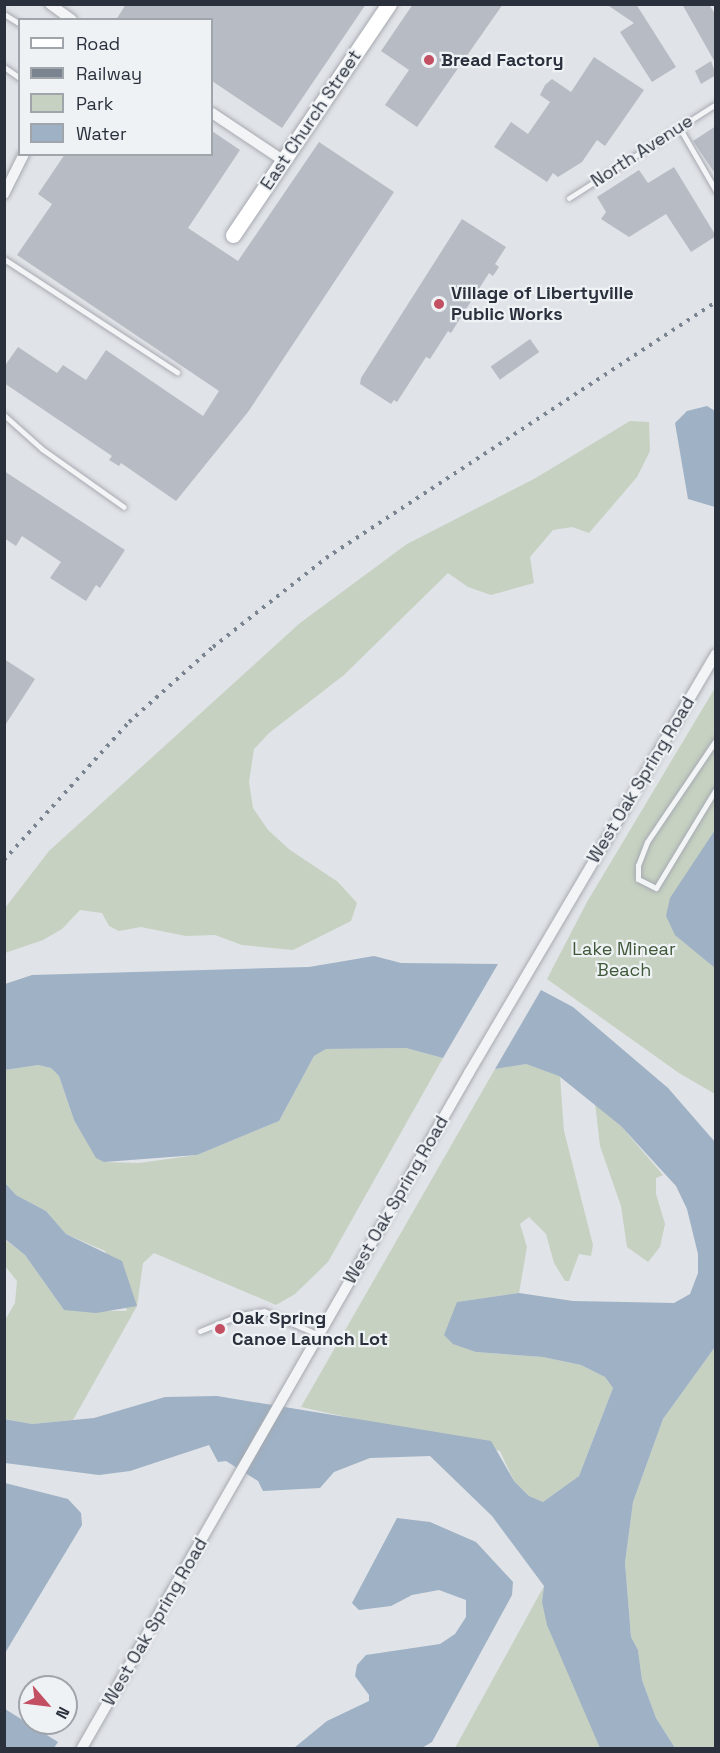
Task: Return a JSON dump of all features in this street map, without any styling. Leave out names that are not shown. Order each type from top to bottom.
[{"type":"street","points":[[50,4],[69,18]]},
{"type":"street","name":"East Church Street","points":[[233,235],[389,4]]},
{"type":"street","points":[[213,113],[284,161]]},
{"type":"street","points":[[8,189],[23,156]]},
{"type":"street","name":"West Oak Spring Road","points":[[82,1749],[288,1388],[716,654]]},
{"type":"lane","points":[[4,14],[18,23]]},
{"type":"lane","points":[[4,67],[18,77]]},
{"type":"lane","name":"North Avenue","points":[[569,198],[716,104]]},
{"type":"lane","points":[[679,127],[716,191]]},
{"type":"lane","points":[[4,258],[177,372]]},
{"type":"lane","points":[[4,415],[42,449],[124,507]]},
{"type":"lane","points":[[716,740],[648,843],[638,865],[638,879],[656,888],[716,789]]},
{"type":"lane","points":[[200,1330],[240,1315],[264,1311],[319,1335]]},
{"type":"green space","points":[[630,421],[649,422],[650,451],[637,477],[589,533],[572,527],[553,530],[530,557],[534,583],[491,595],[468,587],[448,573],[344,675],[269,733],[254,749],[249,782],[253,808],[268,830],[290,850],[338,882],[357,903],[351,921],[293,950],[242,945],[215,935],[186,936],[141,927],[119,931],[109,926],[102,913],[80,910],[62,929],[43,940],[5,953],[5,908],[49,851],[300,623],[407,544],[534,479]]},
{"type":"green space","name":"Lake Minear Beach","points":[[715,688],[715,861],[676,933],[715,967],[715,1094],[679,1073],[547,979],[587,902]]},
{"type":"green space","points":[[406,1048],[443,1058],[328,1262],[295,1294],[276,1305],[154,1253],[143,1263],[137,1306],[73,1420],[32,1424],[5,1419],[5,1320],[15,1303],[17,1281],[5,1266],[4,1239],[25,1255],[64,1310],[127,1311],[105,1251],[66,1234],[46,1211],[16,1195],[5,1183],[5,1070],[38,1065],[51,1068],[59,1076],[74,1120],[104,1162],[139,1163],[197,1155],[279,1121],[314,1056],[326,1049]]},
{"type":"green space","points":[[526,1064],[560,1076],[564,1131],[593,1245],[591,1256],[579,1254],[569,1281],[565,1281],[554,1263],[546,1234],[529,1217],[520,1224],[527,1247],[519,1293],[458,1302],[476,1352],[543,1357],[581,1365],[605,1377],[613,1388],[579,1476],[543,1502],[529,1496],[514,1481],[500,1451],[301,1407],[495,1069]]},
{"type":"green space","points":[[595,1103],[621,1126],[663,1175],[656,1178],[656,1194],[665,1224],[660,1247],[648,1262],[627,1247],[621,1206],[600,1146]]},
{"type":"green space","points":[[715,1347],[715,1748],[675,1748],[656,1718],[642,1680],[638,1650],[631,1637],[625,1563],[633,1502],[663,1419]]},
{"type":"green space","points":[[544,1586],[542,1602],[600,1748],[455,1748]]},
{"type":"water","points":[[707,406],[715,411],[715,507],[688,499],[675,423],[687,411]]},
{"type":"water","points":[[715,830],[715,968],[675,935],[666,916],[670,898]]},
{"type":"water","points":[[374,956],[401,963],[498,964],[443,1058],[406,1048],[326,1049],[314,1056],[279,1121],[197,1155],[104,1162],[96,1158],[74,1120],[59,1076],[51,1068],[38,1065],[5,1070],[5,984],[32,975],[309,967]]},
{"type":"water","points":[[541,990],[573,1007],[668,1088],[715,1142],[715,1347],[663,1419],[633,1502],[625,1563],[631,1637],[638,1650],[642,1680],[656,1718],[675,1748],[600,1748],[547,1625],[542,1602],[544,1586],[492,1516],[430,1456],[370,1458],[334,1472],[320,1488],[263,1491],[258,1481],[226,1461],[218,1462],[209,1445],[130,1471],[99,1475],[5,1463],[4,1419],[32,1424],[94,1418],[165,1397],[217,1396],[491,1441],[514,1481],[529,1496],[543,1502],[579,1476],[613,1388],[605,1377],[581,1365],[543,1357],[476,1352],[453,1344],[444,1335],[457,1302],[519,1293],[573,1301],[674,1303],[690,1294],[698,1273],[698,1254],[687,1209],[676,1186],[621,1126],[559,1076],[526,1064],[495,1069]]},
{"type":"water","points":[[5,1183],[16,1195],[46,1211],[66,1234],[122,1261],[137,1306],[96,1313],[64,1310],[25,1255],[5,1239]]},
{"type":"water","points":[[5,1483],[68,1499],[81,1513],[82,1525],[5,1653]]},
{"type":"water","points":[[397,1518],[430,1522],[476,1542],[513,1582],[512,1595],[432,1742],[422,1748],[294,1748],[327,1721],[369,1701],[369,1695],[355,1676],[357,1665],[366,1655],[440,1644],[455,1634],[466,1617],[466,1600],[439,1590],[412,1595],[391,1606],[359,1610],[352,1603]]},
{"type":"water","points":[[5,1709],[18,1717],[18,1735],[47,1735],[58,1742],[54,1748],[5,1748]]},
{"type":"building","points":[[126,4],[366,4],[282,128],[213,82],[213,18],[117,18]]},
{"type":"building","name":"Bread Factory","points":[[413,4],[503,4],[417,127],[385,105],[409,70],[381,51]]},
{"type":"building","points":[[606,4],[636,4],[676,67],[652,82],[620,32],[634,23]]},
{"type":"building","points":[[682,4],[709,4],[716,16],[716,64]]},
{"type":"building","points":[[594,57],[644,90],[605,146],[597,140],[582,162],[558,177],[553,173],[547,182],[494,147],[511,122],[528,134],[550,102],[540,95],[545,85],[552,79],[571,92]]},
{"type":"building","points":[[711,61],[716,75],[701,84],[695,71]]},
{"type":"building","points":[[716,126],[716,175],[693,141]]},
{"type":"building","points":[[213,132],[240,150],[188,228],[238,261],[319,142],[394,192],[248,412],[176,501],[121,463],[119,466],[109,460],[112,456],[4,383],[4,367],[18,347],[57,373],[63,365],[86,380],[106,350],[203,416],[219,391],[17,255],[52,204],[38,194],[64,156],[213,156]]},
{"type":"building","points":[[674,167],[716,236],[691,252],[666,214],[629,237],[601,219],[606,212],[597,197],[639,170],[648,183]]},
{"type":"building","name":"Village of Libertyville Public Works","points":[[462,219],[506,247],[495,264],[499,267],[493,276],[489,273],[451,333],[448,331],[430,359],[426,357],[397,402],[394,400],[391,404],[360,384],[361,378]]},
{"type":"building","points":[[530,339],[539,352],[500,380],[491,367]]},
{"type":"building","points":[[4,471],[125,550],[100,588],[96,585],[86,601],[50,578],[61,562],[22,536],[16,546],[4,538]]},
{"type":"building","points":[[4,659],[35,679],[4,727]]},
{"type":"railway","points":[[4,860],[129,722],[213,647],[326,558],[716,302]]},
{"type":"place","name":"Bread Factory","points":[[429,60]]},
{"type":"place","name":"Village of Libertyville Public Works","points":[[439,304]]},
{"type":"place","name":"Oak Spring Canoe Launch Lot","points":[[220,1329]]}]
